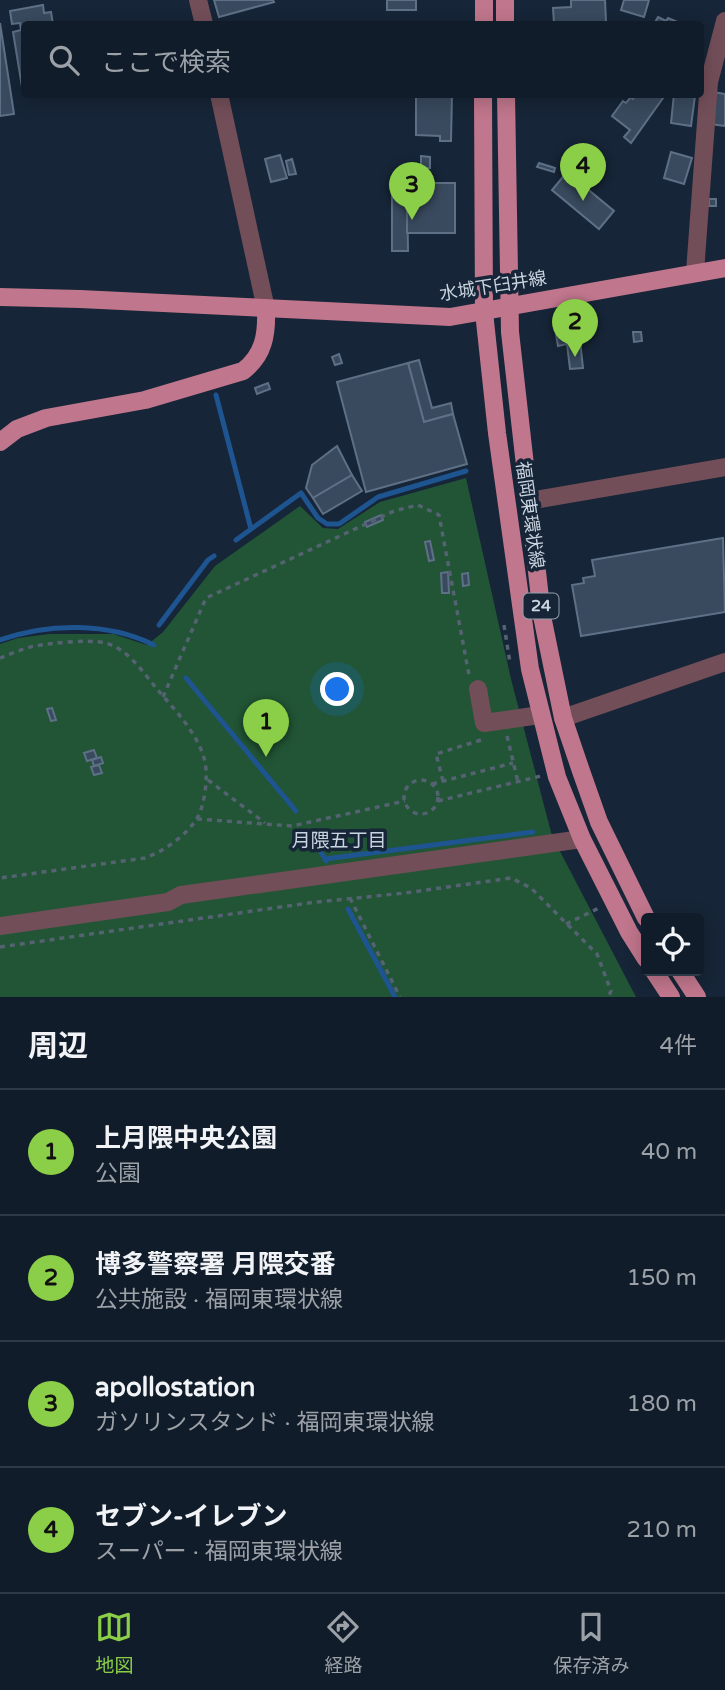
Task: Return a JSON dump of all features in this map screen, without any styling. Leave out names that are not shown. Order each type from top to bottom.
[{"type":"main road","points":[[484,0],[484,21]]},
{"type":"main road","points":[[505,0],[505,21]]},
{"type":"main road","name":"福岡東環状線","points":[[483,98],[484,312],[497,433],[530,669],[557,777],[582,839],[641,951]]},
{"type":"main road","name":"福岡東環状線","points":[[506,98],[509,306],[542,616],[563,718],[599,822],[644,913]]},
{"type":"main road","name":"水城下臼井線","points":[[0,297],[450,317],[725,268]]},
{"type":"main road","points":[[0,442],[8,429],[71,412],[145,400],[243,371],[255,362],[267,334],[266,309]]},
{"type":"main road","points":[[657,976],[671,997]]},
{"type":"main road","points":[[683,976],[698,997]]},
{"type":"street","points":[[198,0],[203,21]]},
{"type":"street","points":[[695,272],[709,82],[725,21]]},
{"type":"street","points":[[220,98],[266,309]]},
{"type":"street","points":[[529,501],[725,467]]},
{"type":"street","points":[[563,718],[725,662]]},
{"type":"street","points":[[475,688],[484,723],[540,715]]},
{"type":"street","points":[[0,926],[168,902],[181,895],[582,839]]},
{"type":"path","points":[[163,697],[206,598],[394,511],[418,505],[439,515],[475,688]]},
{"type":"path","points":[[0,658],[35,646],[105,643],[118,649],[134,662],[186,723],[204,758],[208,780],[197,819],[165,848],[145,858],[0,878]]},
{"type":"path","points":[[505,727],[517,782]]},
{"type":"path","points":[[443,782],[436,754],[482,740]]},
{"type":"path","points":[[432,785],[513,764]]},
{"type":"path","points":[[438,801],[542,775]]},
{"type":"path","points":[[208,780],[268,825]]},
{"type":"path","points":[[426,781],[438,792],[438,801],[430,812],[420,814],[410,810],[405,801],[406,790],[415,782],[426,781]]},
{"type":"path","points":[[197,819],[292,826],[405,801]]},
{"type":"path","points":[[0,947],[511,878],[531,888],[597,954],[611,991],[608,997]]},
{"type":"path","points":[[350,898],[400,997]]},
{"type":"path","points":[[566,924],[600,908]]},
{"type":"green space","points":[[466,478],[511,679],[552,836],[636,997],[0,997],[0,644],[18,638],[49,634],[113,634],[147,645],[163,632],[215,566],[300,506],[323,528],[338,529],[380,502]]},
{"type":"building","points":[[214,0],[273,0],[274,2],[219,17]]},
{"type":"building","points":[[387,0],[416,0],[416,10],[387,10]]},
{"type":"building","points":[[571,0],[605,0],[606,21],[554,21],[553,8],[571,7]]},
{"type":"building","points":[[624,0],[649,0],[644,17],[621,10]]},
{"type":"building","points":[[43,5],[44,13],[51,12],[52,21],[21,21],[21,30],[20,23],[12,24],[10,11]]},
{"type":"building","points":[[0,23],[14,114],[0,116]]},
{"type":"building","points":[[21,30],[21,81],[13,32]]},
{"type":"building","points":[[713,92],[725,94],[725,126],[709,124]]},
{"type":"building","points":[[416,98],[452,98],[451,141],[440,141],[440,136],[416,135]]},
{"type":"building","points":[[630,98],[663,98],[631,143],[624,137],[630,130],[612,116],[623,101],[626,103]]},
{"type":"building","points":[[674,98],[695,98],[691,126],[671,123]]},
{"type":"building","points":[[671,152],[692,158],[684,184],[664,178]]},
{"type":"building","points":[[280,155],[287,178],[271,182],[265,159]]},
{"type":"building","points":[[421,156],[430,157],[430,168],[421,168]]},
{"type":"building","points":[[292,159],[296,174],[289,175],[286,161]]},
{"type":"building","points":[[539,163],[555,168],[554,172],[537,167]]},
{"type":"building","points":[[567,172],[614,211],[599,229],[552,190]]},
{"type":"building","points":[[392,183],[407,183],[408,251],[392,251]]},
{"type":"building","points":[[407,183],[455,183],[455,233],[407,233]]},
{"type":"building","points":[[709,199],[716,199],[716,206],[709,206]]},
{"type":"building","points":[[579,331],[583,368],[570,369],[567,344],[558,346],[556,334]]},
{"type":"building","points":[[633,332],[641,332],[642,341],[634,342]]},
{"type":"building","points":[[339,354],[342,363],[335,365],[332,357]]},
{"type":"building","points":[[419,360],[432,408],[451,403],[453,414],[424,422],[408,363]]},
{"type":"building","points":[[408,363],[424,422],[453,414],[467,464],[366,492],[337,382]]},
{"type":"building","points":[[268,383],[270,389],[257,394],[255,388]]},
{"type":"building","points":[[337,446],[352,475],[313,498],[306,488],[312,465]]},
{"type":"building","points":[[352,475],[362,491],[323,514],[313,498]]},
{"type":"building","points":[[381,515],[383,520],[367,527],[365,522]]},
{"type":"building","points":[[723,538],[725,612],[581,636],[572,585],[584,583],[583,578],[595,576],[592,560]]},
{"type":"building","points":[[430,541],[434,560],[429,561],[425,542]]},
{"type":"building","points":[[448,572],[449,593],[442,593],[441,573]]},
{"type":"building","points":[[468,573],[469,585],[463,586],[462,574]]},
{"type":"building","points":[[52,708],[56,720],[51,721],[47,709]]},
{"type":"building","points":[[94,750],[97,758],[87,761],[84,753]]},
{"type":"building","points":[[101,757],[103,763],[94,766],[92,760]]},
{"type":"building","points":[[99,765],[102,773],[94,775],[91,767]]},
{"type":"waterway","points":[[216,395],[251,529]]},
{"type":"waterway","points":[[236,540],[301,493],[318,518],[327,524],[339,524],[378,497],[466,471]]},
{"type":"waterway","points":[[159,625],[208,560],[214,556]]},
{"type":"waterway","points":[[0,640],[38,630],[78,628],[117,632],[154,645]]},
{"type":"waterway","points":[[186,678],[296,811]]},
{"type":"waterway","points":[[325,859],[533,832]]},
{"type":"waterway","points":[[311,835],[326,861]]},
{"type":"waterway","points":[[348,909],[395,997]]},
{"type":"place","name":"セブン-イレブン","points":[[583,201]]},
{"type":"place","name":"apollostation","points":[[412,220]]},
{"type":"place","name":"博多警察署 月隈交番","points":[[575,357]]},
{"type":"place","name":"上月隈中央公園","points":[[266,757]]},
{"type":"district","name":"月隈五丁目","points":[[339,841]]}]
